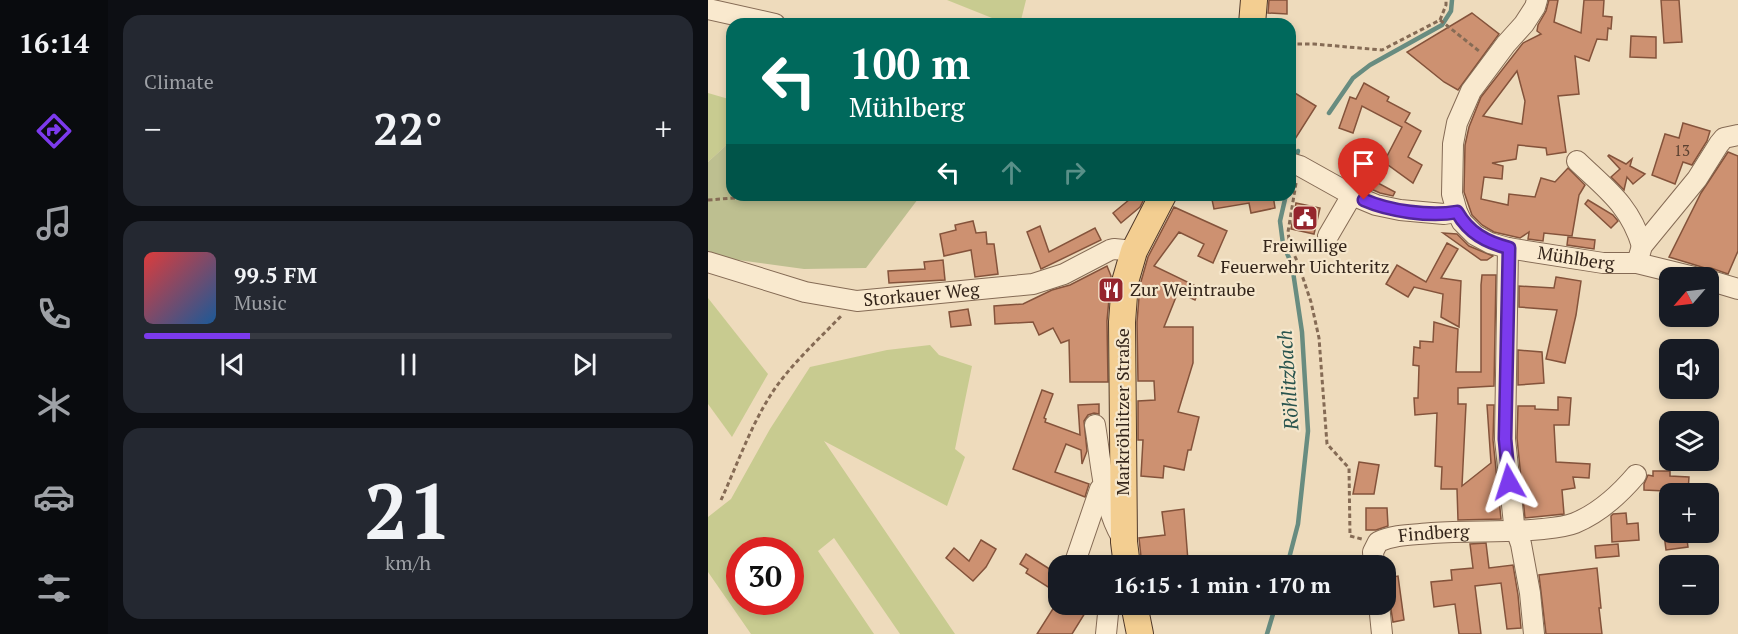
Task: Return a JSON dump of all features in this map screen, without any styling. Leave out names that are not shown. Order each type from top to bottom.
[{"type":"main road","points":[[1252,18],[1254,0]]},
{"type":"main road","name":"Markröhlitzer Straße","points":[[1126,554],[1122,322],[1125,282],[1134,251],[1160,201]]},
{"type":"main road","points":[[1136,615],[1140,634]]},
{"type":"street","points":[[1296,166],[1376,205],[1400,210],[1444,214],[1457,212],[1452,194],[1453,144],[1457,123],[1471,91],[1492,61],[1524,24],[1537,0]]},
{"type":"street","points":[[708,9],[748,18]]},
{"type":"street","name":"Mühlberg","points":[[1639,254],[1697,179],[1724,138],[1738,135]]},
{"type":"street","name":"Mühlberg","points":[[1577,161],[1621,204],[1635,227],[1639,254]]},
{"type":"street","points":[[1328,236],[1352,195]]},
{"type":"street","name":"Mühlberg","points":[[1457,212],[1462,222],[1475,235],[1490,243],[1509,248],[1603,263],[1639,254],[1671,267]]},
{"type":"street","points":[[1509,248],[1505,439],[1514,524],[1521,544],[1534,634]]},
{"type":"street","name":"Storkauer Weg","points":[[708,262],[805,292],[856,302],[1033,284],[1064,274],[1110,250],[1134,251]]},
{"type":"street","points":[[1719,283],[1738,289]]},
{"type":"street","points":[[1095,426],[1114,524],[1126,554]]},
{"type":"street","name":"Findberg","points":[[1373,555],[1378,542],[1394,536],[1516,531],[1576,523],[1606,504],[1636,475]]},
{"type":"street","points":[[1077,555],[1100,489],[1105,485]]},
{"type":"street","points":[[1106,634],[1108,615]]},
{"type":"street","points":[[1380,615],[1382,634]]},
{"type":"path","points":[[1296,45],[1314,44],[1382,50],[1440,20],[1446,0]]},
{"type":"path","points":[[1440,20],[1492,61]]},
{"type":"path","points":[[708,200],[726,199]]},
{"type":"path","points":[[1291,201],[1288,232],[1290,246],[1311,302],[1319,339],[1327,444],[1349,468],[1350,536],[1378,542]]},
{"type":"path","points":[[721,500],[755,423],[780,381],[810,347],[856,302]]},
{"type":"green space","points":[[947,0],[1026,0],[1022,18],[992,18]]},
{"type":"green space","points":[[708,93],[726,98],[726,146],[708,162]]},
{"type":"green space","points":[[726,146],[726,201],[916,201],[866,268],[804,269],[708,256],[708,162]]},
{"type":"green space","points":[[708,298],[768,374],[732,437],[708,404]]},
{"type":"green space","points":[[930,345],[939,355],[972,366],[955,449],[965,457],[947,506],[824,441],[955,634],[900,634],[834,538],[818,551],[874,634],[751,634],[738,615],[804,615],[804,537],[726,537],[726,598],[708,572],[708,517],[731,499],[770,429],[810,367],[887,350]]},
{"type":"building","points":[[1269,0],[1287,0],[1287,14],[1268,13]]},
{"type":"building","points":[[1549,0],[1558,0],[1554,22],[1581,33],[1584,0],[1604,0],[1603,16],[1612,17],[1607,40],[1597,39],[1589,61],[1575,56],[1579,94],[1558,96],[1566,152],[1547,155],[1546,148],[1518,145],[1516,159],[1492,163],[1503,166],[1502,179],[1484,177],[1481,199],[1508,205],[1509,194],[1535,197],[1541,178],[1555,182],[1568,168],[1585,185],[1579,195],[1572,236],[1544,233],[1543,241],[1528,239],[1529,232],[1520,238],[1494,232],[1482,225],[1472,215],[1464,192],[1465,145],[1469,127],[1481,97],[1523,43],[1541,34],[1537,31],[1538,25]],"holes":[[[1517,71],[1525,101],[1522,124],[1483,116]]]},
{"type":"building","points":[[1661,0],[1679,0],[1682,42],[1664,43]]},
{"type":"building","points":[[1472,13],[1499,34],[1458,90],[1444,82],[1407,52]]},
{"type":"building","points":[[1631,36],[1656,37],[1656,58],[1630,57]]},
{"type":"building","points":[[1364,83],[1389,97],[1387,101],[1410,113],[1405,122],[1421,131],[1408,157],[1422,165],[1413,183],[1384,162],[1402,127],[1362,106],[1353,133],[1339,128],[1350,97],[1356,99]]},
{"type":"building","points":[[1296,94],[1316,106],[1296,138]]},
{"type":"building","points":[[1683,123],[1710,131],[1707,141],[1692,165],[1683,162],[1675,184],[1652,175],[1665,134],[1679,138]]},
{"type":"building","points":[[1728,152],[1738,156],[1738,251],[1728,274],[1719,271],[1719,267],[1702,267],[1669,257],[1701,193]]},
{"type":"building","points":[[1609,155],[1626,164],[1632,159],[1630,166],[1645,174],[1633,184],[1627,177],[1624,190],[1611,177],[1620,169]]},
{"type":"building","points":[[1350,168],[1395,192],[1393,196],[1380,193],[1344,177]]},
{"type":"building","points":[[1588,200],[1613,215],[1618,221],[1611,228],[1585,204]]},
{"type":"building","points":[[1128,201],[1143,201],[1140,207],[1121,223],[1113,213]]},
{"type":"building","points":[[1212,201],[1274,201],[1275,208],[1251,213],[1249,203],[1214,209]]},
{"type":"building","name":"Freiwillige Feuerwehr Uichteritz","points":[[1296,203],[1320,208],[1314,234],[1291,229]]},
{"type":"building","points":[[1174,207],[1227,231],[1213,263],[1198,256],[1204,244],[1179,232],[1154,266],[1200,288],[1195,300],[1178,292],[1164,327],[1193,327],[1193,363],[1178,412],[1199,417],[1184,470],[1164,466],[1163,478],[1141,476],[1143,440],[1138,440],[1138,401],[1155,400],[1154,381],[1138,381],[1137,322],[1140,285],[1148,257]]},
{"type":"building","points":[[973,221],[976,233],[986,232],[987,244],[994,244],[998,274],[975,277],[971,250],[944,256],[940,234],[956,230],[955,225]]},
{"type":"building","points":[[1040,226],[1049,252],[1095,228],[1101,240],[1041,269],[1027,232]]},
{"type":"building","points":[[1443,233],[1457,234],[1469,246],[1493,256],[1487,260],[1481,260]]},
{"type":"building","points":[[1568,237],[1595,240],[1594,249],[1567,245]]},
{"type":"building","points":[[1447,243],[1458,249],[1441,278],[1461,281],[1459,327],[1441,317],[1443,294],[1414,287],[1408,297],[1386,284],[1397,265],[1426,282]]},
{"type":"building","points":[[943,260],[945,280],[889,283],[888,271],[925,269],[924,262]]},
{"type":"building","points":[[1107,266],[1111,276],[1107,321],[1108,382],[1070,382],[1069,340],[1061,343],[1053,328],[1039,335],[1033,322],[995,324],[994,306],[1023,304],[1052,290],[1070,285]]},
{"type":"building","points":[[1482,275],[1496,275],[1494,386],[1458,388],[1458,404],[1466,404],[1462,486],[1491,463],[1487,405],[1494,405],[1493,440],[1501,519],[1458,520],[1457,489],[1441,489],[1442,467],[1435,466],[1437,413],[1415,415],[1414,398],[1418,398],[1419,366],[1413,365],[1414,347],[1420,348],[1420,341],[1433,342],[1434,322],[1458,329],[1456,372],[1481,372]]},
{"type":"building","points":[[1556,277],[1581,281],[1565,363],[1546,359],[1557,310],[1519,307],[1519,286],[1554,288]]},
{"type":"building","points":[[968,309],[971,325],[951,327],[949,312]]},
{"type":"building","points":[[1518,350],[1542,352],[1544,383],[1518,385]]},
{"type":"building","points":[[1042,390],[1053,394],[1044,418],[1045,422],[1080,435],[1078,405],[1099,404],[1099,414],[1088,415],[1084,421],[1087,451],[1082,464],[1081,450],[1066,444],[1055,472],[1089,484],[1085,497],[1013,469]]},
{"type":"building","points":[[1558,397],[1571,398],[1569,425],[1554,425],[1556,462],[1590,464],[1589,478],[1573,477],[1575,488],[1562,490],[1564,514],[1525,518],[1517,438],[1518,406],[1558,410]]},
{"type":"building","points":[[1359,462],[1379,465],[1374,494],[1353,494]]},
{"type":"building","points":[[1653,471],[1670,471],[1670,476],[1689,477],[1689,483],[1659,483],[1659,491],[1644,490],[1648,475],[1653,476]]},
{"type":"building","points":[[1366,508],[1387,508],[1388,526],[1366,530]]},
{"type":"building","points":[[1184,509],[1188,555],[1141,555],[1139,538],[1165,535],[1162,512]]},
{"type":"building","points":[[1626,513],[1627,524],[1638,523],[1639,540],[1612,542],[1611,516]]},
{"type":"building","points":[[981,540],[996,549],[986,567],[973,581],[946,558],[954,548],[969,561]]},
{"type":"building","points":[[1486,543],[1489,568],[1513,565],[1521,628],[1507,629],[1501,583],[1475,586],[1481,634],[1459,634],[1455,604],[1434,607],[1431,582],[1452,580],[1451,570],[1473,568],[1470,544]]},
{"type":"building","points":[[1665,543],[1687,543],[1688,547],[1666,550]]},
{"type":"building","points":[[1618,544],[1619,556],[1596,558],[1595,546]]},
{"type":"building","points":[[1026,554],[1048,568],[1048,587],[1026,573],[1028,569],[1020,564]]},
{"type":"building","points":[[1597,568],[1602,634],[1546,634],[1539,575]]},
{"type":"building","points":[[1396,576],[1398,576],[1404,620],[1393,622],[1392,615],[1396,615]]},
{"type":"building","points":[[1049,615],[1084,615],[1072,634],[1037,634]]},
{"type":"waterway","name":"Röhlitzbach","points":[[1329,113],[1353,78],[1370,65],[1442,25],[1451,11],[1452,0]]},
{"type":"waterway","name":"Röhlitzbach","points":[[1296,157],[1298,151]]},
{"type":"waterway","name":"Röhlitzbach","points":[[1285,201],[1280,221],[1283,244],[1292,265],[1302,332],[1308,431],[1298,524],[1290,555]]},
{"type":"waterway","name":"Röhlitzbach","points":[[1267,634],[1273,615]]},
{"type":"place","name":"Freiwillige Feuerwehr Uichteritz","points":[[1305,218]]},
{"type":"place","name":"Zur Weintraube","points":[[1111,290]]},
{"type":"route","points":[[1364,200],[1400,210],[1444,214],[1457,212],[1462,222],[1475,235],[1490,243],[1509,248],[1505,439],[1509,482]]}]
